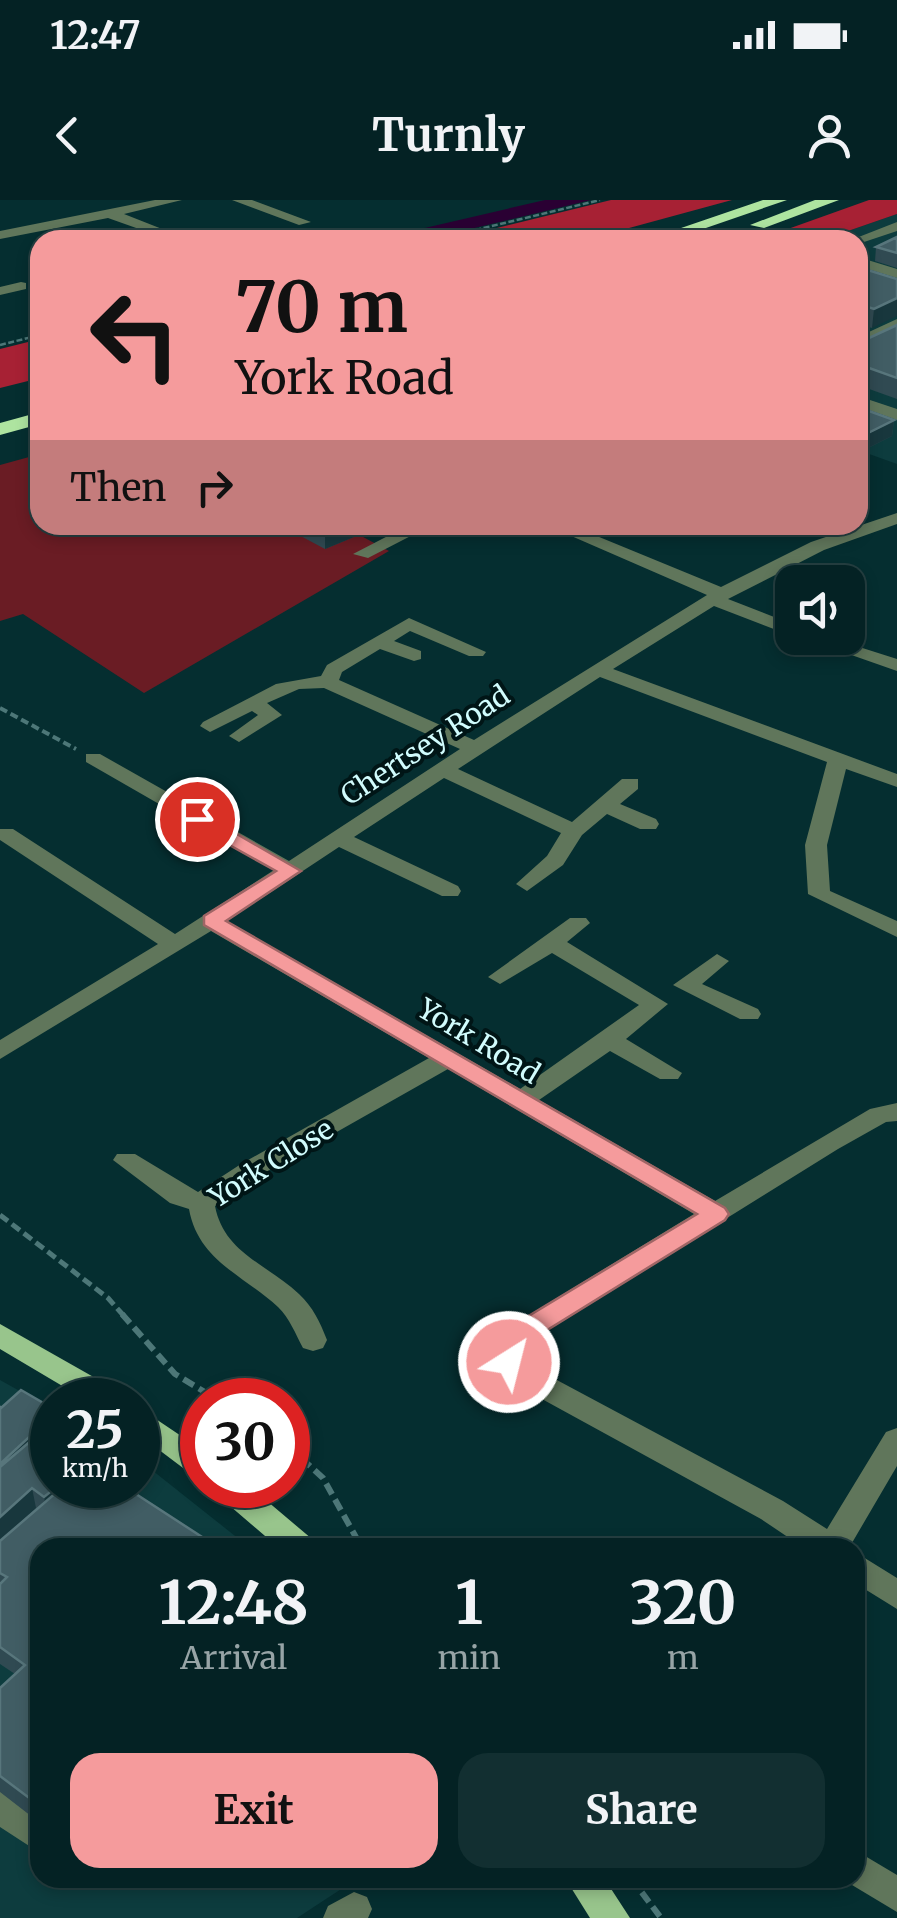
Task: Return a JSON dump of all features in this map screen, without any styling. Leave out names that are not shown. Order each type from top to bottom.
[{"type":"highway","points":[[685,230],[779,200]]},
{"type":"highway","points":[[740,230],[831,200]]},
{"type":"highway","points":[[0,409],[30,401]]},
{"type":"highway","points":[[0,429],[30,421]]},
{"type":"main road","points":[[0,1335],[73,1378]]},
{"type":"main road","points":[[254,1508],[289,1538]]},
{"type":"main road","points":[[590,1888],[612,1918]]},
{"type":"street","points":[[2,234],[175,200]]},
{"type":"street","points":[[238,200],[304,222]]},
{"type":"street","points":[[108,213],[155,230]]},
{"type":"street","points":[[868,236],[897,226]]},
{"type":"street","points":[[868,256],[875,253]]},
{"type":"street","points":[[868,278],[897,287]]},
{"type":"street","points":[[1,290],[20,286]]},
{"type":"street","points":[[868,336],[897,324]]},
{"type":"street","points":[[868,407],[894,421]]},
{"type":"street","name":"Chertsey Road","points":[[868,524],[897,518]]},
{"type":"street","points":[[362,554],[402,535]]},
{"type":"street","points":[[578,535],[775,622]]},
{"type":"street","name":"Chertsey Road","points":[[0,1052],[291,871],[474,748],[716,596],[781,560],[839,535]]},
{"type":"street","points":[[328,682],[334,669],[378,642],[408,617],[476,652]]},
{"type":"street","points":[[378,642],[414,655]]},
{"type":"street","points":[[865,655],[897,665]]},
{"type":"street","points":[[598,670],[897,781]]},
{"type":"street","points":[[210,726],[283,687],[328,682],[474,748]]},
{"type":"street","points":[[239,736],[272,715],[252,703]]},
{"type":"street","points":[[838,760],[816,845],[819,894],[897,930]]},
{"type":"street","points":[[108,761],[291,871]]},
{"type":"street","points":[[444,770],[574,830]]},
{"type":"street","points":[[527,884],[555,860],[574,830],[630,784]]},
{"type":"street","points":[[604,805],[648,824]]},
{"type":"street","points":[[338,838],[450,891]]},
{"type":"street","points":[[7,842],[174,944]]},
{"type":"street","name":"York Road","points":[[211,921],[716,1214]]},
{"type":"street","points":[[500,977],[578,923]]},
{"type":"street","points":[[551,943],[656,1004]]},
{"type":"street","points":[[520,1101],[717,960]]},
{"type":"street","points":[[685,984],[749,1014]]},
{"type":"street","points":[[609,1040],[669,1072]]},
{"type":"street","name":"York Close","points":[[313,1340],[310,1321],[291,1301],[224,1254],[201,1224],[201,1203],[250,1170],[448,1058]]},
{"type":"street","points":[[816,1538],[772,1510],[582,1411],[509,1362],[508,1348],[526,1330],[879,1115],[897,1112]]},
{"type":"street","points":[[126,1160],[179,1196],[201,1203]]},
{"type":"street","points":[[838,1538],[897,1440]]},
{"type":"street","points":[[865,1572],[897,1596]]},
{"type":"street","points":[[0,1806],[30,1829]]},
{"type":"street","points":[[865,1873],[897,1895]]},
{"type":"path","points":[[476,230],[600,200]]},
{"type":"path","points":[[0,345],[30,338]]},
{"type":"path","points":[[0,708],[108,761]]},
{"type":"path","points":[[0,1215],[108,1298],[182,1378]]},
{"type":"path","points":[[310,1467],[322,1478],[356,1538]]},
{"type":"path","points":[[638,1888],[661,1918]]},
{"type":"shaded area","points":[[545,200],[591,200],[466,230],[416,230]]},
{"type":"shaded area","points":[[611,200],[732,200],[622,230],[489,230]]},
{"type":"shaded area","points":[[869,200],[897,200],[897,214],[851,230],[785,230]]},
{"type":"shaded area","points":[[897,214],[897,464],[868,454],[868,230],[851,230]]},
{"type":"shaded area","points":[[30,342],[30,380],[0,388],[0,349]]},
{"type":"shaded area","points":[[30,457],[30,535],[359,535],[389,551],[144,693],[23,614],[0,621],[0,465]]},
{"type":"shaded area","points":[[0,1380],[30,1397],[30,1508],[160,1508],[160,1476],[180,1492],[180,1508],[200,1508],[238,1538],[30,1538],[30,1888],[343,1888],[297,1918],[0,1918]]},
{"type":"building","points":[[897,237],[897,253],[876,247]]},
{"type":"building","points":[[868,270],[897,279],[897,298],[874,309],[868,307]]},
{"type":"building","points":[[897,325],[897,378],[868,368],[868,338]]},
{"type":"building","points":[[868,411],[894,420],[868,433]]},
{"type":"building","points":[[21,1390],[30,1395],[30,1436],[0,1464],[0,1407]]},
{"type":"building","points":[[30,1442],[30,1490],[0,1517],[0,1467]]},
{"type":"building","points":[[38,1508],[157,1508],[204,1538],[30,1538],[30,1798],[0,1776],[0,1688],[25,1665],[0,1647],[0,1584],[7,1577],[0,1573],[0,1541]]},
{"type":"route","points":[[197,819],[291,871],[211,921],[716,1214],[526,1330],[508,1348],[509,1362]]}]
